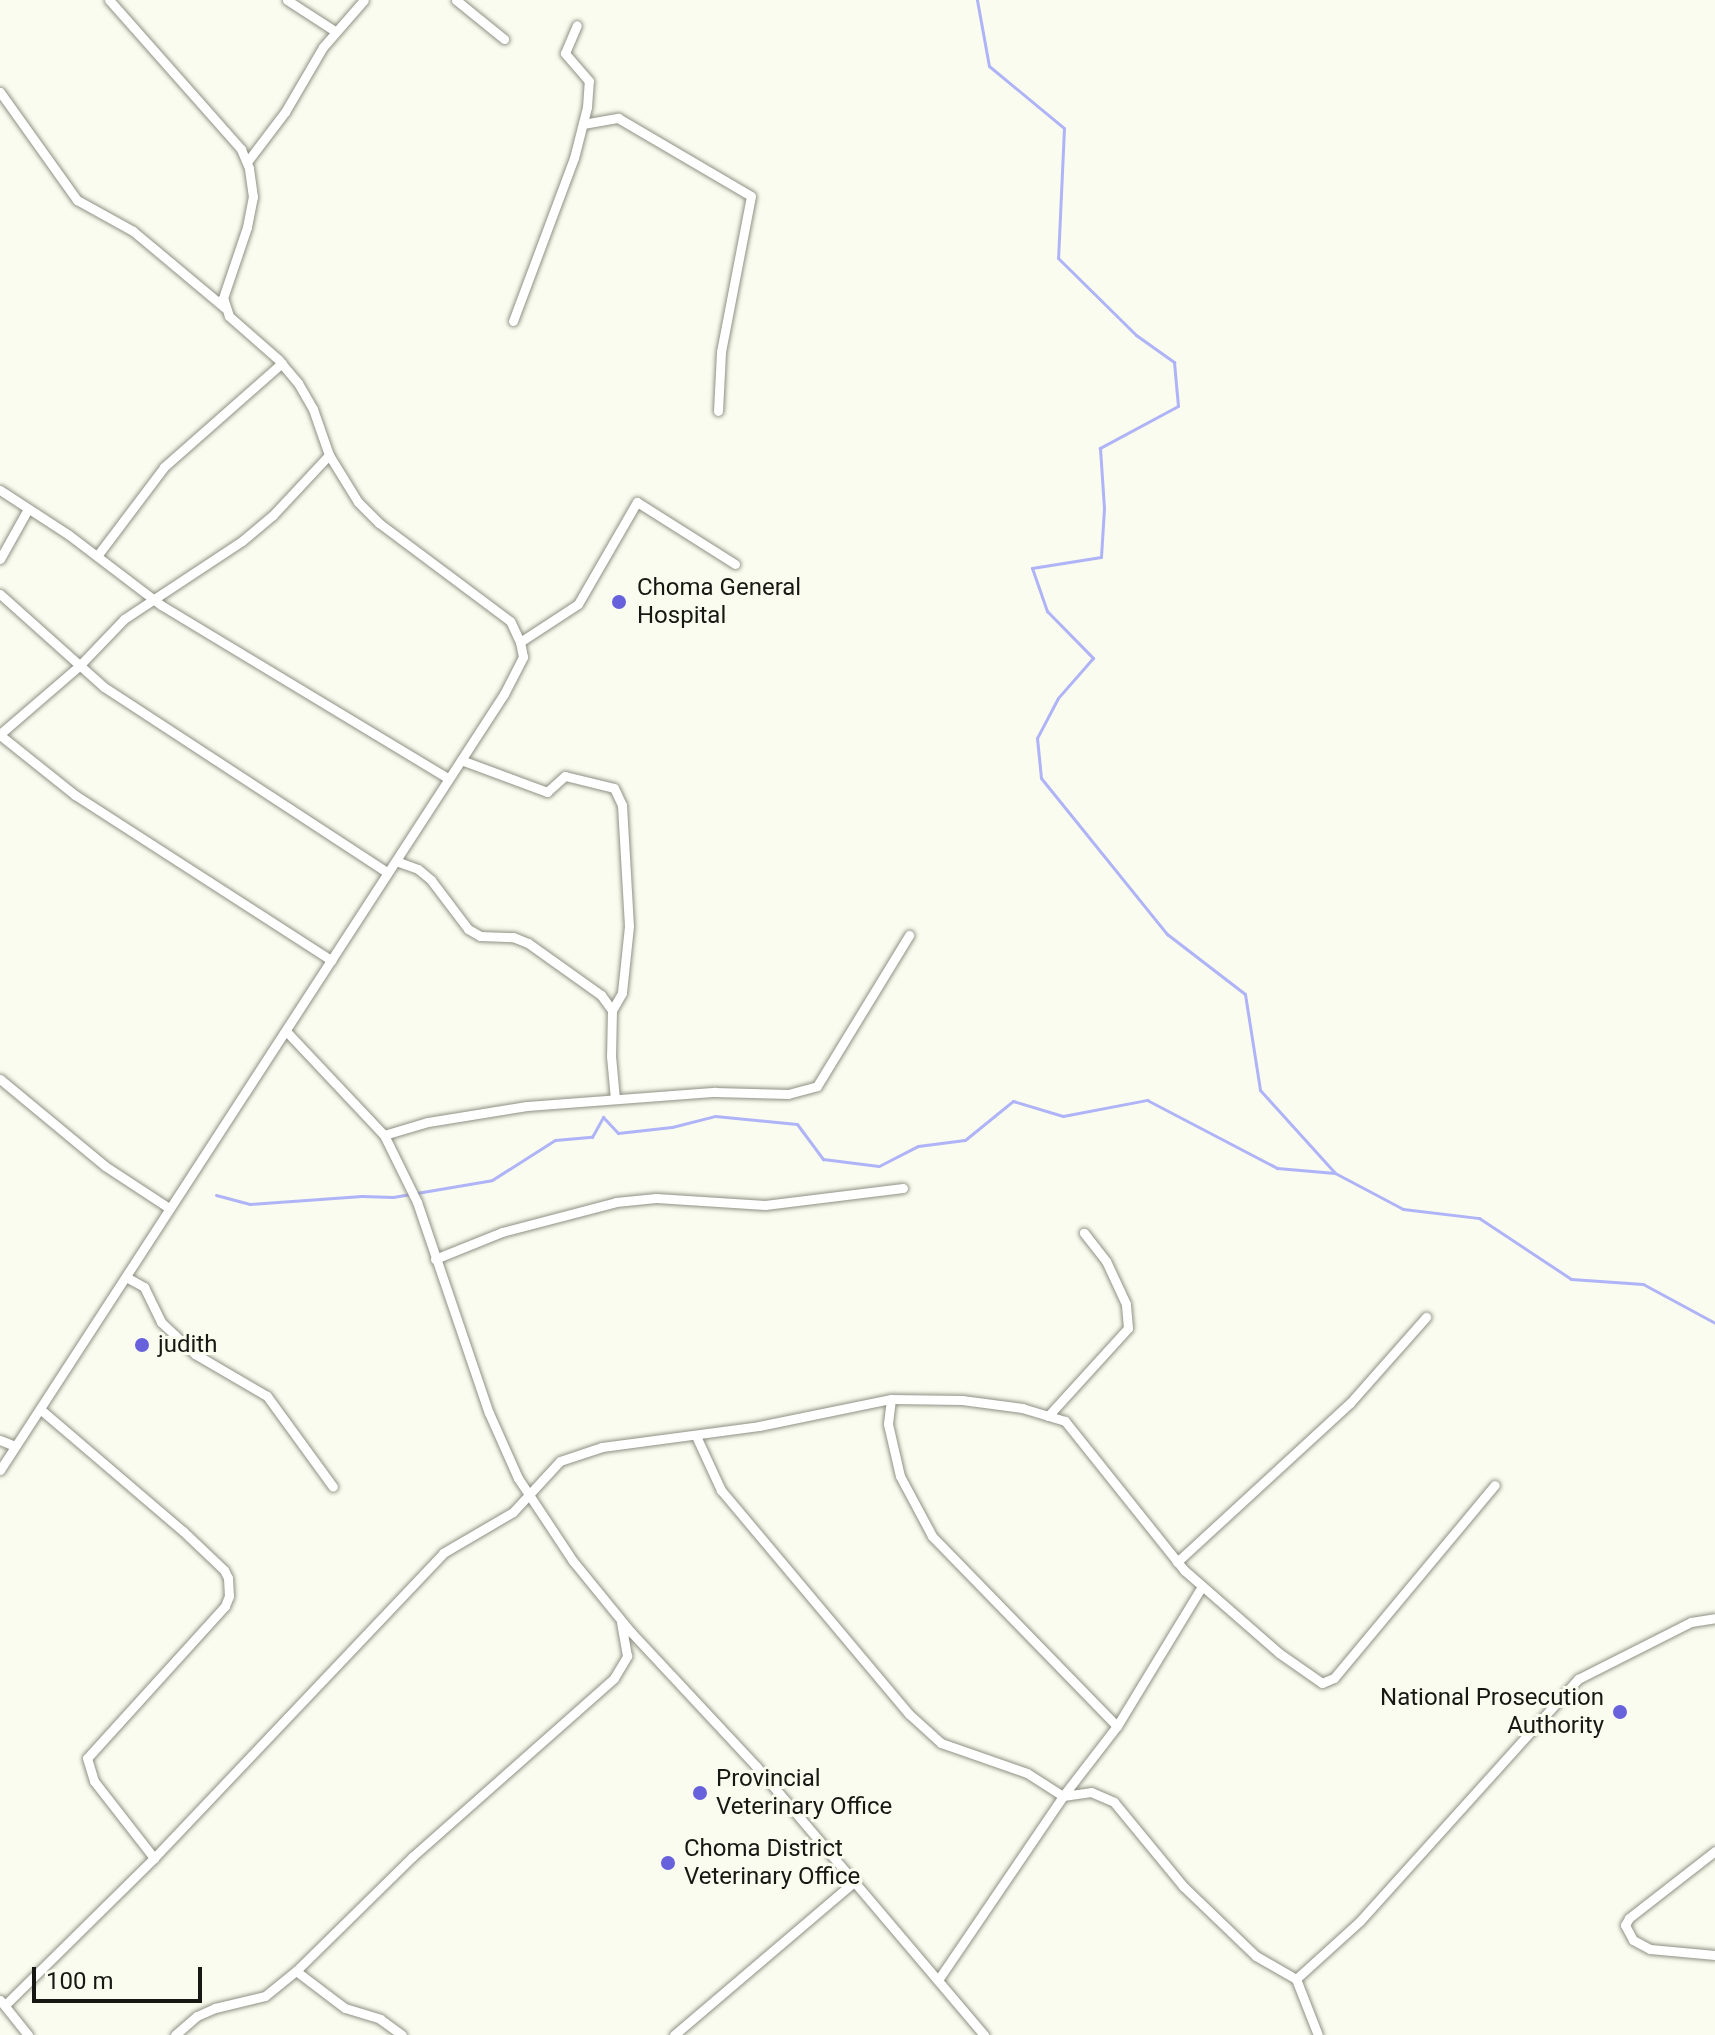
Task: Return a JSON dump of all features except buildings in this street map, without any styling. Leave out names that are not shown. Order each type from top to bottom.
[{"type":"street","points":[[109,0],[241,149],[247,162],[253,197],[247,227],[223,298],[224,307]]},
{"type":"street","points":[[287,0],[335,31]]},
{"type":"street","points":[[247,162],[285,112],[335,31],[364,0]]},
{"type":"street","points":[[456,0],[504,39]]},
{"type":"street","points":[[513,321],[574,158],[583,124],[589,81],[565,53],[577,25]]},
{"type":"street","points":[[0,92],[77,200],[133,231],[224,307],[241,328],[282,363],[313,409],[329,455],[358,502],[379,523],[510,621],[523,657],[461,760],[0,1470]]},
{"type":"street","points":[[583,124],[618,118],[751,196],[721,352],[718,411]]},
{"type":"street","points":[[97,556],[164,467],[282,363]]},
{"type":"street","points":[[329,455],[293,496],[252,532],[152,598],[0,735],[75,795],[331,960]]},
{"type":"street","points":[[0,490],[152,598],[265,671],[448,778]]},
{"type":"street","points":[[520,642],[578,604],[637,502],[735,564]]},
{"type":"street","points":[[0,559],[28,509]]},
{"type":"street","points":[[0,594],[79,666],[141,712],[388,873]]},
{"type":"street","points":[[461,760],[547,792],[565,776],[614,788],[622,805],[629,926],[622,993],[612,1010],[615,1099]]},
{"type":"street","points":[[396,861],[418,869],[431,880],[468,929],[480,936],[513,937],[528,943],[592,987],[612,1010]]},
{"type":"street","points":[[384,1135],[428,1122],[513,1108],[715,1092],[788,1094],[817,1086],[909,935]]},
{"type":"street","points":[[286,1031],[384,1135],[417,1202],[489,1413],[529,1497],[573,1561],[756,1766],[984,2035]]},
{"type":"street","points":[[0,1079],[105,1166],[169,1208]]},
{"type":"street","points":[[435,1259],[502,1232],[616,1202],[656,1198],[765,1205],[903,1188]]},
{"type":"street","points":[[1048,1416],[1128,1328],[1126,1304],[1106,1261],[1084,1233]]},
{"type":"street","points":[[126,1277],[144,1287],[161,1322],[195,1354],[267,1396],[333,1487]]},
{"type":"street","points":[[1177,1562],[1350,1403],[1426,1317]]},
{"type":"street","points":[[891,1399],[888,1424],[900,1476],[932,1536],[1117,1726]]},
{"type":"street","points":[[28,2035],[2,2002],[154,1858],[443,1553],[513,1512],[560,1461],[602,1447],[696,1436],[891,1399],[962,1400],[1022,1408],[1065,1421],[1201,1588],[1279,1653],[1322,1683],[1334,1678],[1495,1485]]},
{"type":"street","points":[[40,1409],[160,1510],[224,1570],[228,1578],[229,1596],[225,1606],[87,1758],[94,1781],[154,1858]]},
{"type":"street","points":[[696,1436],[721,1490],[909,1714],[941,1743],[1027,1773],[1063,1796],[1091,1792],[1114,1802],[1183,1886],[1256,1956],[1296,1979],[1318,2035]]},
{"type":"street","points":[[0,1440],[15,1446]]},
{"type":"street","points":[[938,1980],[1063,1796],[1117,1726],[1201,1588]]},
{"type":"street","points":[[175,2035],[206,2012],[265,1996],[296,1971],[412,1857],[614,1678],[627,1656],[626,1639],[618,1615]]},
{"type":"street","points":[[1296,1979],[1360,1921],[1578,1679],[1618,1656],[1691,1622],[1715,1618]]},
{"type":"street","points":[[1715,1851],[1629,1918],[1625,1925],[1633,1940],[1650,1949],[1715,1955]]},
{"type":"street","points":[[674,2035],[854,1882]]},
{"type":"street","points":[[296,1971],[345,2008],[380,2019],[402,2035]]},
{"type":"waterway","points":[[977,0],[989,66],[1064,128],[1058,258],[1136,335],[1174,362],[1178,406],[1100,448],[1104,508],[1101,557],[1032,568],[1047,611],[1093,658],[1058,698],[1037,738],[1041,778],[1167,934],[1245,994],[1260,1090],[1335,1173]]},
{"type":"waterway","points":[[216,1195],[250,1204],[362,1196],[393,1197],[492,1180],[555,1140],[592,1137],[603,1117],[618,1133],[672,1127],[715,1116],[797,1124],[823,1159],[879,1166],[918,1146],[965,1140],[1013,1101],[1063,1116],[1147,1100],[1277,1168],[1335,1173],[1403,1209],[1479,1218],[1571,1279],[1643,1284],[1715,1323]]},
{"type":"place","name":"Choma General Hospital","points":[[619,602]]},
{"type":"place","name":"judith","points":[[142,1345]]},
{"type":"place","name":"National Prosecution Authority","points":[[1620,1712]]},
{"type":"place","name":"Provincial Veterinary Office","points":[[700,1793]]},
{"type":"place","name":"Choma District Veterinary Office","points":[[668,1863]]}]
